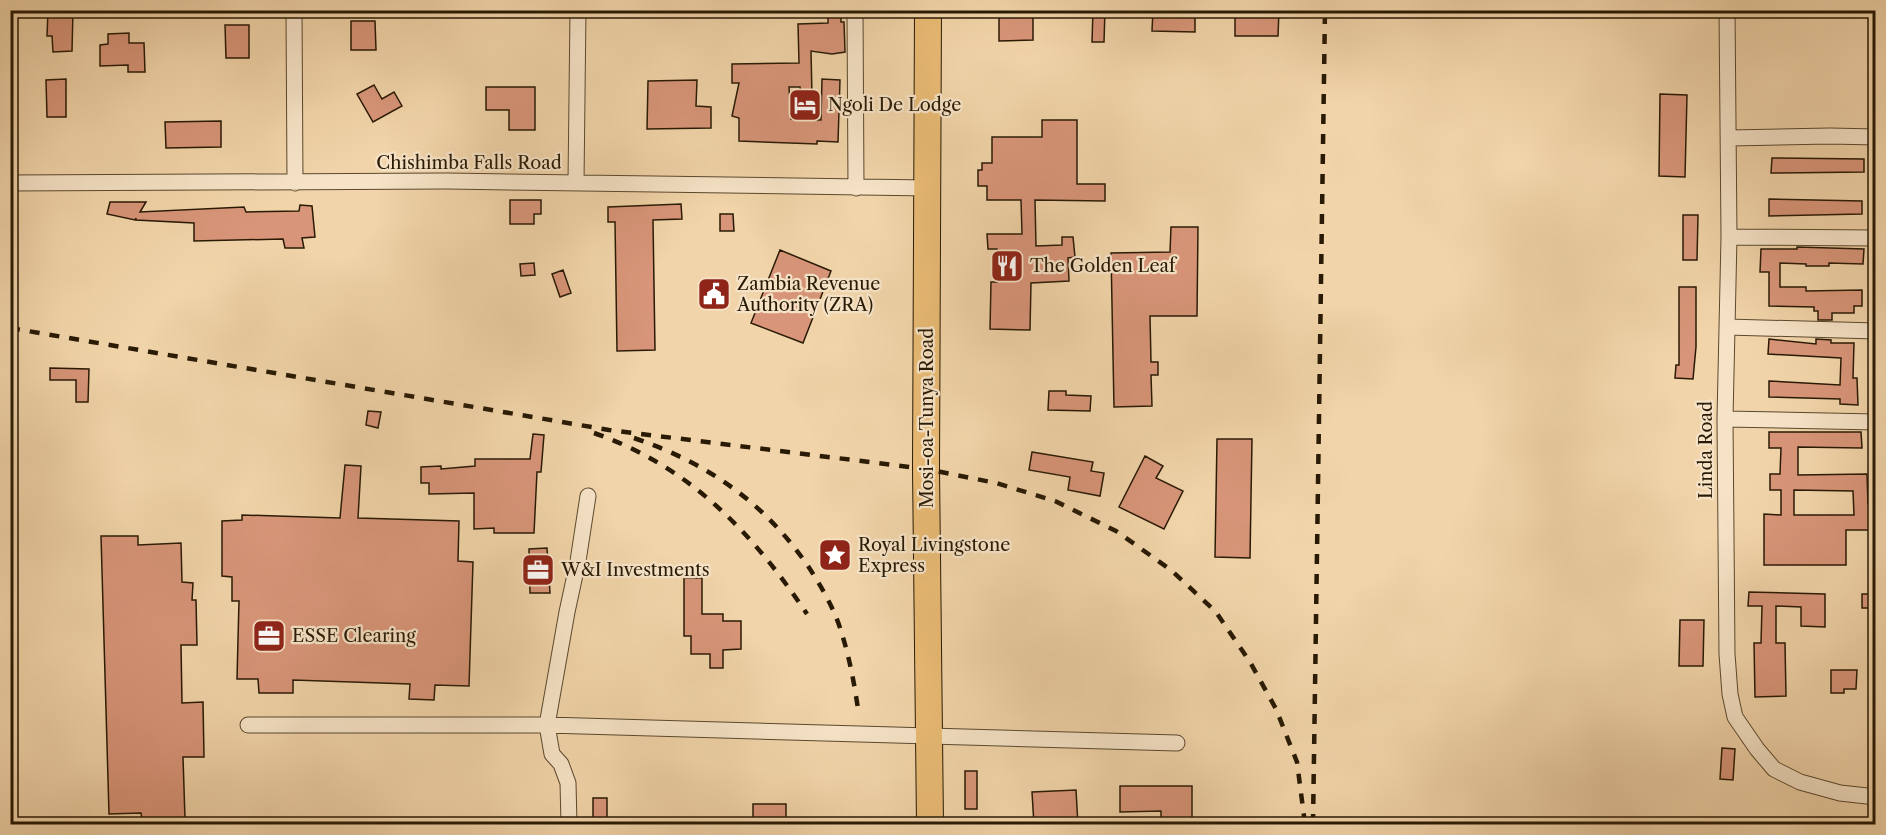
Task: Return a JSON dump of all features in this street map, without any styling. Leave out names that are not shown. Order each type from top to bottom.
[{"type":"highway","name":"Mosi-oa-Tunya Road","points":[[928,10],[926,470],[930,825]]},
{"type":"street","points":[[294,10],[295,183]]},
{"type":"street","points":[[576,182],[578,10]]},
{"type":"street","points":[[855,10],[856,188]]},
{"type":"street","name":"Linda Road","points":[[1727,10],[1730,138],[1725,419],[1727,654],[1730,694],[1735,717],[1774,769],[1800,782],[1840,793],[1875,797]]},
{"type":"street","points":[[1730,138],[1875,137]]},
{"type":"street","name":"Chishimba Falls Road","points":[[10,183],[447,181],[928,188]]},
{"type":"street","points":[[1729,237],[1875,238]]},
{"type":"street","points":[[1727,327],[1875,331]]},
{"type":"street","points":[[1725,419],[1875,422]]},
{"type":"street","points":[[568,825],[568,783],[561,764],[552,754],[547,725],[588,496]]},
{"type":"street","points":[[248,724],[547,725],[1177,743]]},
{"type":"building","points":[[48,10],[73,10],[72,51],[53,52],[52,36],[47,36]]},
{"type":"building","points":[[828,10],[841,10],[841,22],[844,22],[845,52],[832,54],[811,51],[812,96],[801,96],[800,87],[789,87],[791,119],[821,120],[822,79],[840,80],[838,142],[817,141],[817,144],[739,141],[739,118],[732,116],[739,83],[732,83],[732,64],[799,63],[798,24],[828,23]]},
{"type":"building","points":[[999,10],[1033,10],[1033,40],[999,41]]},
{"type":"building","points":[[1093,10],[1105,10],[1104,42],[1092,42]]},
{"type":"building","points":[[1153,10],[1195,10],[1195,32],[1152,31]]},
{"type":"building","points":[[1235,10],[1279,10],[1278,36],[1235,36]]},
{"type":"building","points":[[351,21],[375,21],[376,50],[351,50]]},
{"type":"building","points":[[225,25],[249,25],[249,58],[226,58]]},
{"type":"building","points":[[129,33],[129,43],[144,43],[145,72],[128,72],[128,65],[100,66],[100,45],[108,44],[108,34]]},
{"type":"building","points":[[66,79],[66,117],[47,117],[46,80]]},
{"type":"building","points":[[697,80],[696,106],[711,107],[711,128],[647,129],[648,81]]},
{"type":"building","points":[[374,85],[382,99],[394,92],[402,106],[373,122],[357,94]]},
{"type":"building","points":[[486,87],[535,87],[535,130],[509,130],[509,110],[486,110]]},
{"type":"building","points":[[1660,94],[1687,95],[1685,177],[1659,176]]},
{"type":"building","points":[[1042,120],[1077,120],[1077,184],[1105,184],[1105,201],[1035,200],[1036,246],[1062,245],[1062,237],[1073,237],[1075,257],[1068,258],[1069,281],[1031,283],[1030,330],[990,329],[991,282],[997,282],[997,249],[988,249],[987,234],[1022,234],[1021,200],[987,200],[987,186],[978,186],[978,170],[982,170],[982,163],[992,163],[992,137],[1042,137]]},
{"type":"building","points":[[221,121],[221,147],[166,148],[165,122]]},
{"type":"building","points":[[1772,158],[1864,159],[1864,172],[1771,173]]},
{"type":"building","points":[[1769,199],[1862,201],[1862,214],[1769,216]]},
{"type":"building","points":[[510,200],[541,200],[541,214],[534,214],[534,224],[510,224]]},
{"type":"building","points":[[110,202],[146,202],[140,212],[244,207],[246,212],[299,211],[300,205],[312,206],[315,237],[302,238],[304,248],[285,248],[283,239],[194,241],[194,223],[136,220],[136,218],[135,220],[107,214]]},
{"type":"building","points":[[681,204],[682,219],[653,220],[655,350],[617,351],[615,222],[608,222],[608,207]]},
{"type":"building","points":[[720,214],[733,214],[734,231],[720,231]]},
{"type":"building","points":[[1683,215],[1698,215],[1697,260],[1683,260]]},
{"type":"building","points":[[1171,227],[1198,227],[1197,316],[1150,316],[1151,362],[1158,362],[1158,375],[1151,375],[1152,406],[1114,407],[1111,253],[1170,252]]},
{"type":"building","points":[[1797,247],[1864,249],[1863,264],[1829,263],[1829,266],[1806,266],[1806,264],[1780,263],[1780,287],[1806,287],[1806,291],[1862,290],[1862,306],[1854,306],[1854,313],[1832,313],[1832,320],[1818,320],[1818,311],[1814,311],[1814,307],[1769,306],[1769,272],[1760,272],[1761,249],[1797,249]]},
{"type":"building","points":[[780,250],[831,271],[803,343],[751,323]]},
{"type":"building","points":[[534,263],[535,275],[521,276],[520,264]]},
{"type":"building","points":[[563,270],[571,293],[560,297],[552,274]]},
{"type":"building","points":[[1679,287],[1696,287],[1696,347],[1693,379],[1675,378],[1676,365],[1679,365]]},
{"type":"building","points":[[1769,339],[1816,344],[1816,339],[1831,340],[1831,343],[1854,343],[1853,378],[1857,378],[1858,405],[1840,404],[1840,399],[1769,397],[1769,381],[1840,385],[1841,358],[1768,354]]},
{"type":"building","points":[[50,368],[89,369],[88,402],[76,402],[76,380],[50,380]]},
{"type":"building","points":[[1049,391],[1066,391],[1066,395],[1091,396],[1090,411],[1048,410]]},
{"type":"building","points":[[368,411],[381,412],[378,428],[366,425]]},
{"type":"building","points":[[1769,432],[1861,432],[1862,448],[1798,447],[1798,475],[1867,474],[1868,504],[1875,505],[1875,530],[1846,530],[1846,565],[1764,565],[1764,514],[1781,515],[1781,490],[1770,490],[1770,474],[1780,474],[1781,448],[1769,448]],"holes":[[[1794,490],[1853,491],[1854,515],[1794,515]]]},
{"type":"building","points":[[533,434],[544,435],[541,472],[537,472],[534,533],[494,533],[494,528],[474,529],[474,493],[429,494],[429,483],[421,483],[421,467],[441,466],[441,469],[475,466],[475,459],[530,459]]},
{"type":"building","points":[[1217,439],[1252,439],[1250,558],[1215,557]]},
{"type":"building","points":[[1032,452],[1093,462],[1091,471],[1104,473],[1100,496],[1068,490],[1070,477],[1029,470]]},
{"type":"building","points":[[1145,456],[1163,466],[1156,478],[1183,491],[1164,529],[1119,507]]},
{"type":"building","points":[[345,465],[361,466],[358,518],[459,521],[458,561],[473,562],[469,686],[435,685],[434,700],[409,699],[410,684],[293,680],[293,693],[259,693],[258,679],[237,679],[239,601],[232,601],[232,577],[222,576],[222,521],[242,520],[242,515],[340,518]]},
{"type":"building","points":[[101,536],[138,536],[138,545],[181,543],[182,582],[193,583],[192,600],[196,600],[197,645],[181,645],[182,703],[203,702],[204,757],[183,757],[185,819],[142,820],[141,813],[109,814]]},
{"type":"building","points":[[547,548],[550,593],[530,593],[529,549]]},
{"type":"building","points":[[684,578],[702,578],[702,614],[723,614],[723,621],[741,621],[741,649],[723,650],[723,668],[710,668],[710,654],[691,654],[691,636],[684,636]]},
{"type":"building","points":[[1749,592],[1825,594],[1825,627],[1801,626],[1801,607],[1776,606],[1776,643],[1785,643],[1786,696],[1755,697],[1754,643],[1761,643],[1762,606],[1748,606]]},
{"type":"building","points":[[1862,594],[1875,594],[1875,608],[1862,608]]},
{"type":"building","points":[[1680,620],[1704,620],[1703,666],[1679,666]]},
{"type":"building","points":[[1831,670],[1857,670],[1856,689],[1844,689],[1844,693],[1831,693]]},
{"type":"building","points":[[1722,748],[1735,749],[1733,780],[1720,779]]},
{"type":"building","points":[[965,771],[977,771],[977,809],[965,809]]},
{"type":"building","points":[[1120,786],[1192,786],[1192,825],[1161,825],[1161,811],[1120,812]]},
{"type":"building","points":[[1076,790],[1078,825],[1034,825],[1032,792]]},
{"type":"building","points":[[593,798],[607,798],[607,825],[593,825]]},
{"type":"building","points":[[753,804],[786,804],[786,825],[753,825]]},
{"type":"railway","points":[[1313,824],[1325,10]]},
{"type":"railway","points":[[10,328],[609,430],[926,469],[996,483],[1055,501],[1116,531],[1171,570],[1216,612],[1250,662],[1276,709],[1297,762],[1305,824]]},
{"type":"railway","points":[[594,433],[660,464],[689,483],[716,505],[764,556],[807,614]]},
{"type":"railway","points":[[634,438],[686,460],[732,487],[753,504],[791,543],[818,581],[838,622],[850,663],[859,716]]},
{"type":"place","name":"Ngoli De Lodge","points":[[805,105]]},
{"type":"place","name":"The Golden Leaf","points":[[1007,266]]},
{"type":"place","name":"Zambia Revenue Authority (ZRA)","points":[[714,294]]},
{"type":"place","name":"Royal Livingstone Express","points":[[835,555]]},
{"type":"place","name":"W&I Investments","points":[[538,570]]},
{"type":"place","name":"ESSE Clearing","points":[[269,636]]}]
